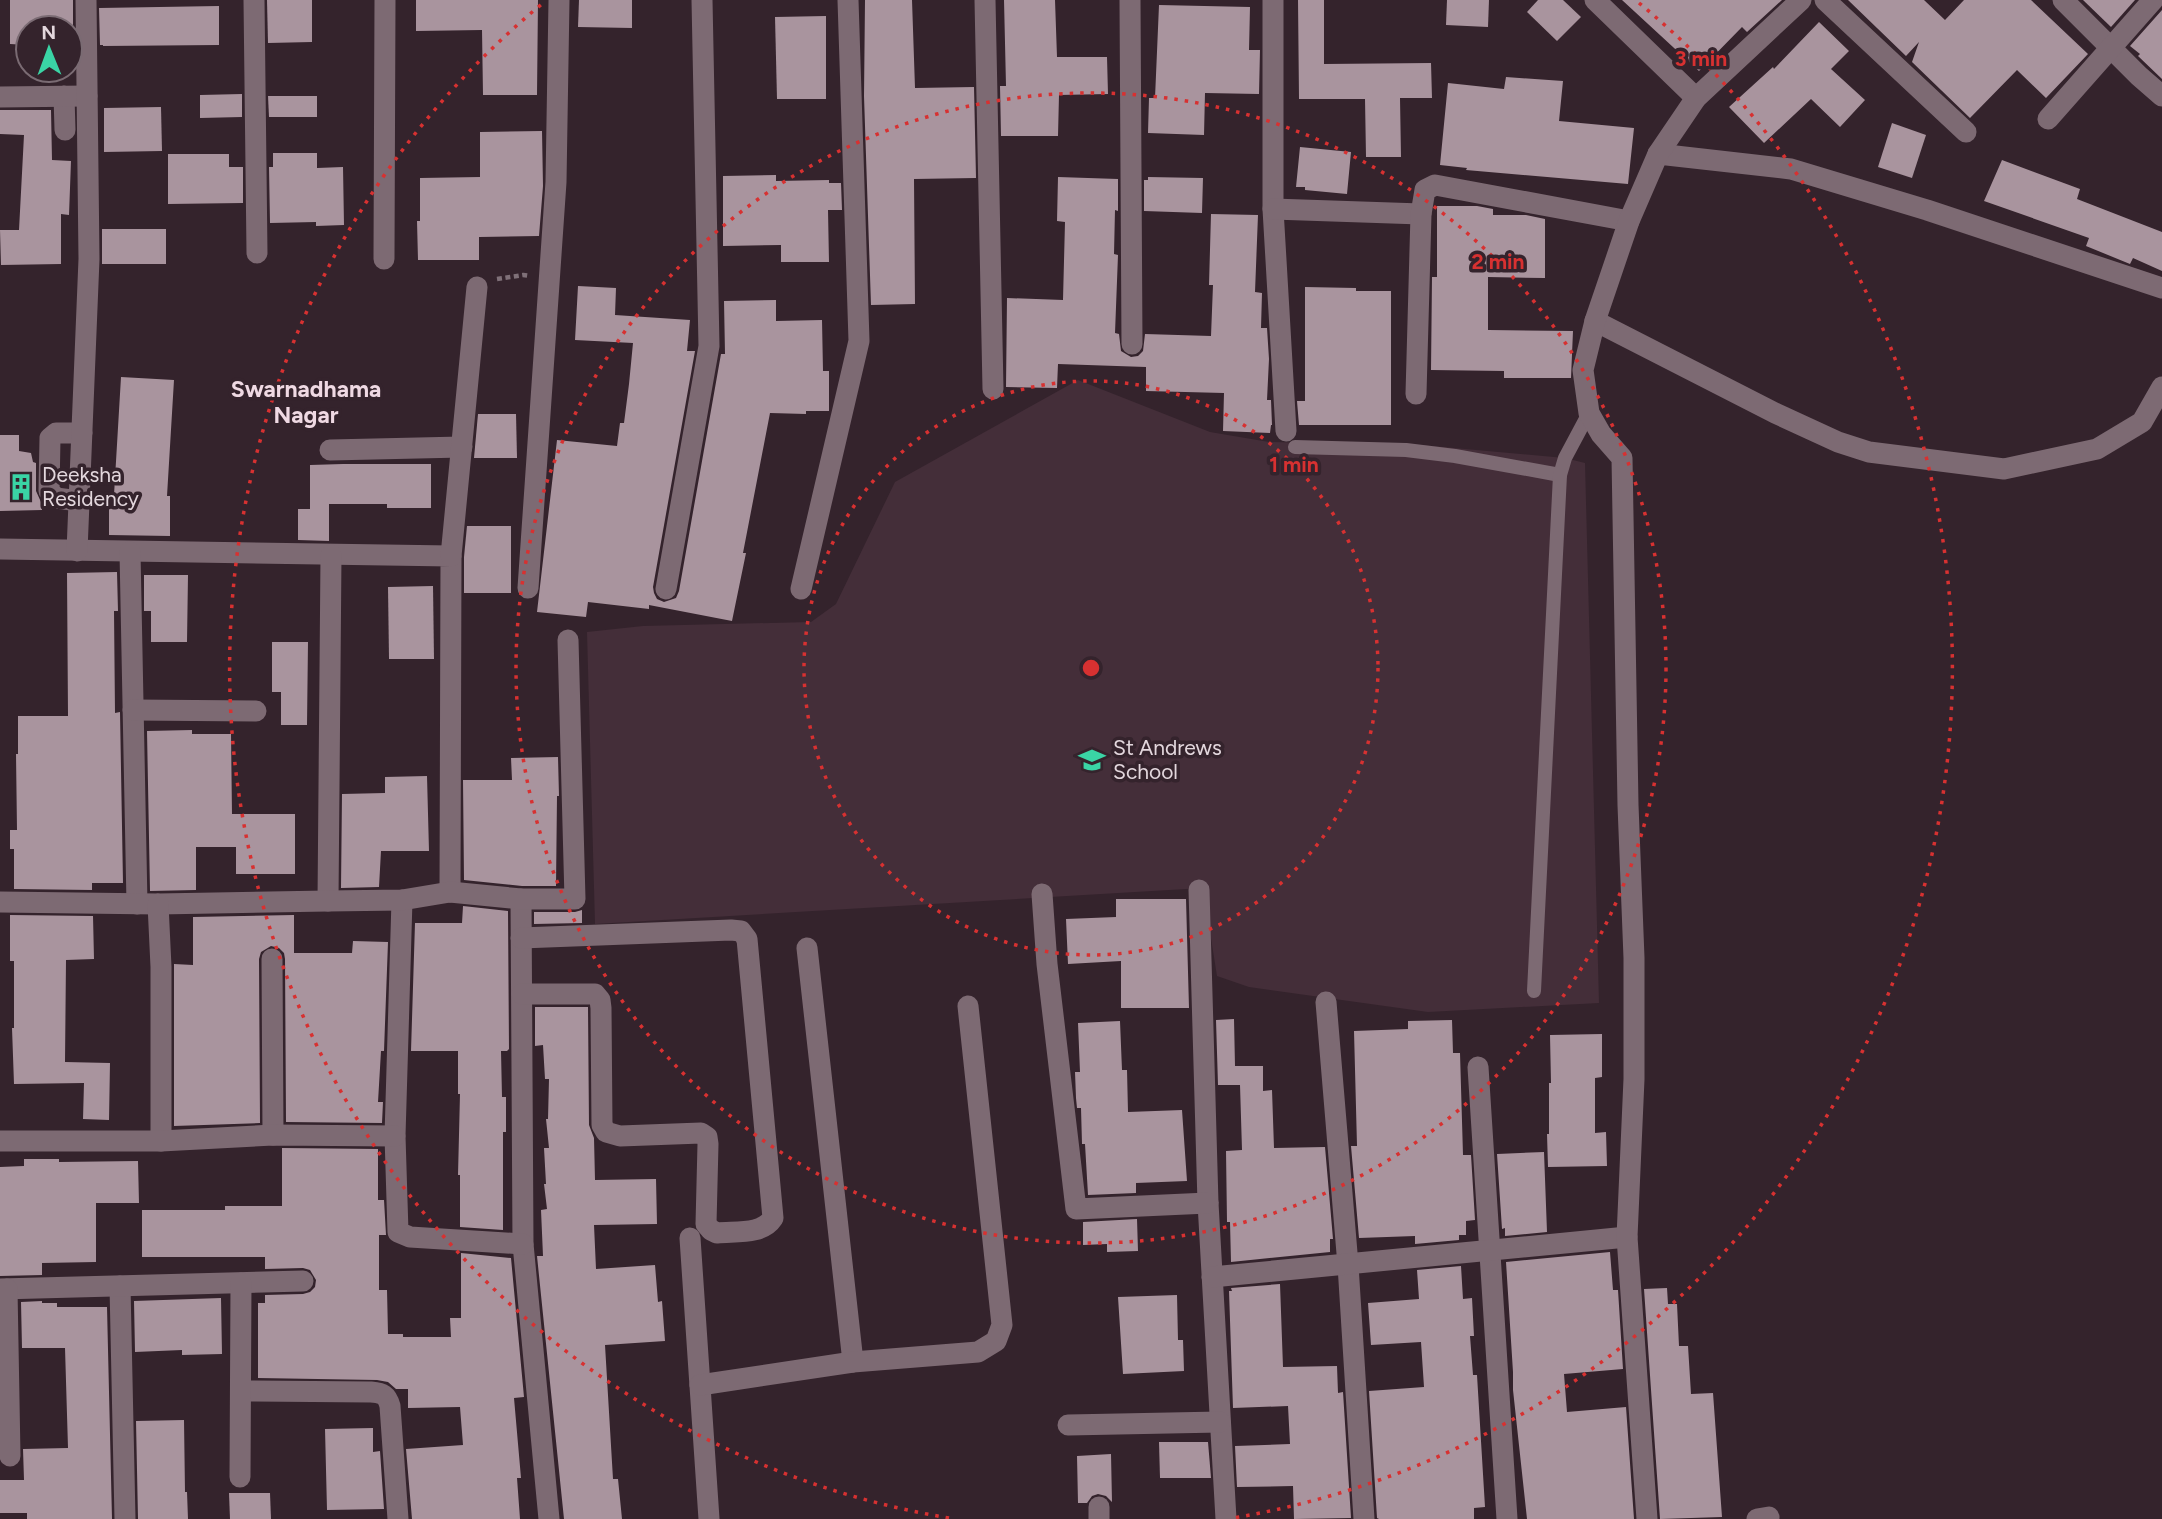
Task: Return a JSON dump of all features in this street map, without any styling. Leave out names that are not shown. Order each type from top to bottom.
[{"type":"street","points":[[77,551],[89,259],[86,0]]},
{"type":"street","points":[[254,0],[257,253]]},
{"type":"street","points":[[384,259],[386,0]]},
{"type":"street","points":[[527,589],[556,182],[559,0]]},
{"type":"street","points":[[666,589],[709,346],[702,0]]},
{"type":"street","points":[[801,589],[859,341],[848,0]]},
{"type":"street","points":[[985,0],[993,389]]},
{"type":"street","points":[[1130,0],[1132,344]]},
{"type":"street","points":[[1273,0],[1273,208],[1290,439]]},
{"type":"street","points":[[1595,0],[1696,98]]},
{"type":"street","points":[[1647,1519],[1627,1237],[1634,1079],[1634,958],[1628,806],[1622,458],[1601,434],[1589,413],[1583,370],[1595,321],[1629,221],[1658,154],[1696,98],[1801,0]]},
{"type":"street","points":[[1825,0],[1966,132]]},
{"type":"street","points":[[2063,0],[2162,96]]},
{"type":"street","points":[[2048,119],[2153,0]]},
{"type":"street","points":[[64,96],[65,130]]},
{"type":"street","points":[[0,97],[87,96]]},
{"type":"street","points":[[1658,154],[1791,169],[1927,210],[2162,288]]},
{"type":"street","points":[[1416,394],[1421,214],[1425,190],[1435,185],[1629,221]]},
{"type":"street","points":[[1273,208],[1421,214]]},
{"type":"street","points":[[450,892],[452,556],[477,287]]},
{"type":"street","points":[[1595,321],[1775,413],[1838,442],[1869,452],[2004,469],[2097,449],[2142,422],[2162,387]]},
{"type":"street","points":[[79,500],[56,498],[49,491],[48,449],[50,438],[56,433],[82,433]]},
{"type":"street","points":[[330,450],[462,446]]},
{"type":"street","points":[[0,549],[452,556]]},
{"type":"street","points":[[130,552],[133,710],[147,904],[161,967],[161,1141]]},
{"type":"street","points":[[328,901],[331,555]]},
{"type":"street","points":[[0,902],[147,904],[402,900],[450,892],[521,899],[575,899],[568,640]]},
{"type":"street","points":[[133,710],[256,711]]},
{"type":"street","points":[[1199,890],[1208,1203],[1226,1519]]},
{"type":"street","points":[[1042,894],[1047,964],[1076,1209],[1208,1203]]},
{"type":"street","points":[[521,899],[523,1244],[550,1519]]},
{"type":"street","points":[[402,900],[395,1136],[398,1232],[410,1237],[523,1244]]},
{"type":"street","points":[[522,938],[731,930],[741,932],[747,939],[773,1218],[769,1225],[762,1229],[717,1233],[706,1224],[708,1144],[707,1137],[701,1133],[620,1136],[606,1132],[602,1125],[601,1008],[600,1000],[595,994],[522,994]]},
{"type":"street","points":[[807,948],[853,1362]]},
{"type":"street","points":[[272,959],[273,1135]]},
{"type":"street","points":[[1326,1002],[1348,1265],[1364,1519]]},
{"type":"street","points":[[700,1385],[853,1362],[978,1352],[996,1341],[1002,1325],[968,1006]]},
{"type":"street","points":[[1478,1066],[1507,1519]]},
{"type":"street","points":[[0,1141],[161,1141],[273,1135],[395,1136]]},
{"type":"street","points":[[1212,1277],[1627,1237]]},
{"type":"street","points":[[690,1238],[709,1519]]},
{"type":"street","points":[[10,1456],[4,1289],[303,1281]]},
{"type":"street","points":[[240,1477],[241,1283]]},
{"type":"street","points":[[120,1286],[125,1519]]},
{"type":"street","points":[[241,1391],[382,1393],[390,1406],[398,1519]]},
{"type":"street","points":[[1068,1425],[1220,1422]]},
{"type":"lane","points":[[1534,991],[1560,475],[1565,458],[1589,413]]},
{"type":"lane","points":[[1290,439],[1455,456],[1560,475]]},
{"type":"path","points":[[477,287],[496,279],[523,275],[549,278]]},
{"type":"shaded area","name":"St Andrews School","points":[[1078,380],[1210,432],[1269,442],[1421,445],[1565,458],[1585,463],[1599,1003],[1428,1012],[1249,987],[1217,976],[1203,888],[595,924],[587,632],[643,626],[811,622],[836,604],[895,482]]},
{"type":"building","points":[[10,0],[73,0],[73,14],[14,14],[14,44],[10,44]]},
{"type":"building","points":[[267,0],[312,0],[312,42],[268,43]]},
{"type":"building","points":[[416,0],[538,0],[537,95],[483,95],[482,30],[416,31]]},
{"type":"building","points":[[579,0],[632,0],[632,28],[578,27]]},
{"type":"building","points":[[865,0],[912,0],[915,88],[974,87],[976,178],[914,179],[915,304],[871,305],[864,96]]},
{"type":"building","points":[[1004,0],[1055,0],[1057,57],[1107,57],[1108,94],[1059,95],[1058,136],[1001,136],[1000,86],[1006,86]]},
{"type":"building","points":[[1298,0],[1324,0],[1324,64],[1431,63],[1432,98],[1400,98],[1401,157],[1366,157],[1365,99],[1299,99]]},
{"type":"building","points":[[1447,0],[1489,0],[1488,27],[1446,25]]},
{"type":"building","points":[[1538,0],[1563,0],[1581,17],[1557,41],[1527,12]]},
{"type":"building","points":[[1622,0],[1782,0],[1747,32],[1742,27],[1699,71]]},
{"type":"building","points":[[1848,0],[1924,0],[1945,20],[1964,0],[2031,0],[2088,54],[2046,98],[2017,70],[1970,118],[1912,62],[1919,42],[1906,56]]},
{"type":"building","points":[[2083,0],[2135,0],[2111,27]]},
{"type":"building","points":[[1159,5],[1250,7],[1249,50],[1260,50],[1259,94],[1205,93],[1204,135],[1148,133],[1149,98],[1155,98]]},
{"type":"building","points":[[219,6],[219,45],[100,45],[99,8]]},
{"type":"building","points":[[2162,10],[2162,79],[2130,46]]},
{"type":"building","points":[[826,16],[826,99],[777,99],[775,17]]},
{"type":"building","points":[[1819,22],[1849,51],[1831,69],[1865,100],[1840,127],[1811,99],[1764,143],[1729,107],[1773,67],[1774,69]]},
{"type":"building","points":[[1506,77],[1563,81],[1559,121],[1634,128],[1628,184],[1466,170],[1467,168],[1440,165],[1448,83],[1504,89]]},
{"type":"building","points":[[242,94],[242,117],[200,118],[200,95]]},
{"type":"building","points":[[268,96],[317,96],[317,117],[269,117]]},
{"type":"building","points":[[161,107],[162,151],[104,152],[104,108]]},
{"type":"building","points":[[0,110],[51,110],[52,160],[71,161],[69,215],[61,214],[61,264],[1,265],[0,230],[19,230],[24,135],[0,134]]},
{"type":"building","points":[[1892,123],[1926,135],[1912,178],[1878,167]]},
{"type":"building","points":[[542,131],[543,186],[539,236],[479,237],[479,260],[418,260],[420,178],[480,177],[480,132]]},
{"type":"building","points":[[1300,147],[1351,152],[1347,194],[1296,187]]},
{"type":"building","points":[[273,153],[317,153],[317,168],[343,167],[344,225],[316,226],[316,222],[270,223],[269,167],[273,167]]},
{"type":"building","points":[[168,154],[229,154],[229,167],[243,167],[243,203],[168,204]]},
{"type":"building","points":[[2002,160],[2080,189],[2077,199],[2162,232],[2162,271],[2133,258],[2130,264],[2086,246],[2089,238],[1984,201]]},
{"type":"building","points":[[776,175],[776,181],[829,180],[829,183],[841,183],[842,210],[828,210],[829,262],[781,262],[781,245],[723,246],[723,176]]},
{"type":"building","points":[[1058,177],[1118,179],[1114,254],[1118,255],[1115,333],[1119,334],[1121,351],[1131,357],[1138,356],[1143,351],[1145,334],[1211,336],[1211,214],[1258,215],[1255,292],[1262,293],[1261,328],[1267,328],[1267,400],[1271,400],[1272,425],[1270,433],[1223,431],[1224,393],[1146,391],[1146,367],[1058,364],[1057,388],[1006,387],[1007,298],[1063,300],[1065,222],[1057,221]]},
{"type":"building","points":[[1148,177],[1203,178],[1202,213],[1144,211],[1144,180],[1148,180]]},
{"type":"building","points":[[1437,206],[1477,206],[1493,209],[1493,215],[1526,215],[1545,219],[1545,278],[1488,277],[1488,330],[1573,331],[1571,378],[1504,378],[1504,371],[1431,370],[1432,277],[1437,277]]},
{"type":"building","points":[[102,229],[166,229],[166,264],[102,264]]},
{"type":"building","points":[[578,286],[616,288],[615,315],[690,320],[687,351],[695,351],[653,587],[657,599],[664,602],[676,598],[679,591],[721,354],[725,354],[724,301],[776,300],[776,321],[822,320],[823,371],[829,371],[829,411],[806,411],[806,414],[770,413],[732,621],[649,605],[649,609],[588,602],[586,617],[537,612],[557,440],[617,446],[620,423],[624,423],[629,384],[633,343],[575,340]]},
{"type":"building","points":[[1305,287],[1391,291],[1391,425],[1299,425],[1297,401],[1305,401]]},
{"type":"building","points":[[121,377],[174,380],[167,496],[170,496],[170,536],[109,535],[109,495],[114,495]]},
{"type":"building","points":[[478,414],[516,414],[517,458],[474,458]]},
{"type":"building","name":"Deeksha Residency","points":[[0,435],[19,435],[19,451],[31,453],[33,462],[36,463],[36,491],[42,510],[0,511]]},
{"type":"building","points":[[431,464],[431,508],[387,508],[387,504],[329,504],[329,541],[298,540],[298,509],[310,509],[310,465]]},
{"type":"building","points":[[467,526],[511,526],[511,593],[464,593]]},
{"type":"building","points":[[117,572],[118,611],[114,611],[115,713],[120,712],[123,883],[92,883],[92,890],[14,889],[14,849],[10,849],[10,830],[17,830],[18,716],[68,716],[67,573]]},
{"type":"building","points":[[144,575],[188,575],[187,642],[151,642],[151,611],[144,611]]},
{"type":"building","points":[[433,586],[434,659],[389,659],[388,587]]},
{"type":"building","points":[[272,642],[308,642],[307,725],[281,725],[281,692],[272,692]]},
{"type":"building","points":[[192,730],[192,734],[231,734],[232,814],[295,814],[295,874],[236,874],[236,847],[196,847],[196,890],[150,891],[147,731]]},
{"type":"building","points":[[558,757],[556,886],[522,886],[464,880],[463,780],[512,780],[511,758]]},
{"type":"building","points":[[427,776],[429,851],[381,851],[379,887],[341,888],[342,794],[385,793],[385,777]]},
{"type":"building","points":[[1116,899],[1186,899],[1189,1008],[1121,1008],[1121,961],[1068,964],[1066,919],[1116,917]]},
{"type":"building","points":[[463,906],[508,911],[509,1049],[501,1051],[502,1097],[506,1097],[506,1132],[503,1132],[503,1230],[460,1227],[458,1051],[411,1051],[415,923],[462,923]]},
{"type":"building","points":[[582,910],[582,923],[534,924],[534,912]]},
{"type":"building","points":[[10,915],[93,916],[94,959],[66,960],[65,1062],[110,1063],[109,1120],[83,1119],[84,1083],[14,1084],[14,961],[10,961]]},
{"type":"building","points":[[294,915],[294,953],[352,953],[353,941],[388,942],[384,1051],[381,1051],[378,1102],[383,1102],[382,1123],[286,1122],[285,959],[279,948],[271,946],[261,952],[259,959],[260,1123],[174,1126],[174,964],[193,965],[193,917]]},
{"type":"building","points":[[535,1007],[588,1007],[589,1125],[594,1138],[595,1180],[656,1179],[657,1224],[594,1225],[596,1269],[655,1265],[658,1302],[662,1301],[665,1341],[605,1345],[613,1479],[618,1479],[622,1519],[564,1519],[537,1256],[543,1256],[541,1210],[547,1209],[544,1148],[549,1148],[546,1119],[549,1079],[545,1079],[543,1045],[535,1046]]},
{"type":"building","points":[[1234,1019],[1235,1066],[1263,1066],[1263,1091],[1272,1090],[1274,1148],[1325,1147],[1333,1239],[1330,1239],[1330,1252],[1231,1262],[1230,1222],[1227,1222],[1226,1151],[1242,1150],[1240,1085],[1218,1085],[1216,1020]]},
{"type":"building","points":[[1452,1020],[1453,1053],[1460,1053],[1463,1155],[1471,1155],[1475,1220],[1466,1221],[1466,1235],[1459,1235],[1459,1240],[1415,1244],[1415,1236],[1359,1238],[1351,1146],[1357,1146],[1354,1031],[1408,1029],[1408,1021]]},
{"type":"building","points":[[1120,1021],[1122,1070],[1127,1070],[1128,1112],[1182,1110],[1187,1181],[1136,1183],[1136,1193],[1088,1195],[1081,1108],[1077,1108],[1076,1098],[1075,1072],[1080,1072],[1078,1023]]},
{"type":"building","points":[[1602,1034],[1602,1077],[1595,1078],[1595,1133],[1606,1132],[1607,1166],[1548,1167],[1550,1035]]},
{"type":"building","points":[[282,1148],[378,1149],[378,1200],[384,1200],[386,1235],[379,1235],[379,1290],[387,1290],[388,1334],[403,1334],[403,1337],[451,1337],[450,1318],[461,1318],[461,1253],[511,1258],[524,1397],[514,1398],[521,1478],[517,1478],[520,1519],[412,1519],[406,1449],[463,1445],[460,1407],[408,1408],[408,1389],[396,1389],[388,1382],[377,1380],[258,1378],[258,1303],[265,1303],[265,1295],[310,1292],[315,1287],[316,1280],[310,1270],[265,1269],[265,1257],[142,1257],[142,1210],[225,1210],[225,1206],[282,1206]]},
{"type":"building","points":[[1544,1152],[1547,1232],[1505,1236],[1505,1228],[1502,1229],[1497,1154]]},
{"type":"building","points":[[24,1159],[59,1159],[59,1162],[138,1161],[139,1203],[96,1203],[96,1262],[42,1263],[42,1275],[0,1276],[0,1167],[24,1166]]},
{"type":"building","points":[[1137,1219],[1138,1251],[1107,1252],[1107,1244],[1083,1245],[1083,1222]]},
{"type":"building","points":[[1610,1252],[1613,1290],[1618,1290],[1623,1369],[1564,1374],[1567,1412],[1626,1407],[1634,1519],[1527,1519],[1513,1390],[1506,1262]]},
{"type":"building","points":[[1461,1266],[1463,1299],[1472,1298],[1474,1336],[1470,1336],[1473,1375],[1477,1375],[1485,1507],[1474,1508],[1474,1519],[1379,1519],[1369,1391],[1424,1387],[1421,1342],[1371,1345],[1368,1303],[1419,1299],[1417,1270]]},
{"type":"building","points":[[1280,1284],[1283,1367],[1337,1366],[1338,1393],[1343,1392],[1351,1518],[1294,1519],[1293,1486],[1237,1487],[1235,1446],[1290,1444],[1288,1406],[1233,1408],[1229,1291],[1232,1291],[1231,1288]]},
{"type":"building","points":[[1667,1288],[1668,1304],[1677,1304],[1679,1346],[1688,1346],[1691,1394],[1713,1393],[1722,1517],[1660,1519],[1644,1289]]},
{"type":"building","points":[[1177,1295],[1178,1340],[1183,1340],[1184,1371],[1123,1374],[1118,1297]]},
{"type":"building","points":[[221,1298],[222,1354],[182,1355],[182,1350],[135,1352],[134,1301]]},
{"type":"building","points":[[21,1302],[57,1303],[57,1307],[107,1307],[112,1519],[27,1519],[27,1513],[0,1513],[0,1480],[24,1480],[23,1449],[68,1448],[65,1348],[22,1348]]},
{"type":"building","points":[[184,1420],[188,1519],[138,1519],[136,1421]]},
{"type":"building","points":[[373,1428],[373,1452],[380,1451],[384,1509],[327,1510],[325,1429]]},
{"type":"building","points":[[1159,1442],[1208,1442],[1211,1478],[1160,1478]]},
{"type":"building","points":[[1111,1454],[1112,1502],[1106,1496],[1098,1494],[1092,1496],[1087,1503],[1078,1503],[1077,1456]]},
{"type":"building","points":[[229,1493],[270,1493],[271,1519],[230,1519]]},
{"type":"place","name":"Deeksha Residency","points":[[21,487]]},
{"type":"place","name":"St Andrews School","points":[[1092,760]]},
{"type":"district","name":"Swarnadhama Nagar","points":[[306,402]]}]
